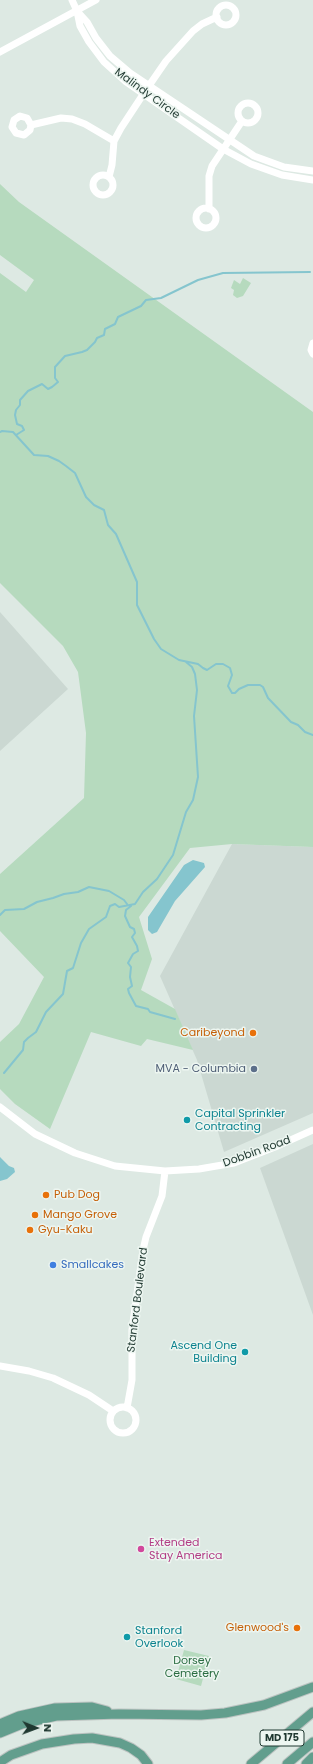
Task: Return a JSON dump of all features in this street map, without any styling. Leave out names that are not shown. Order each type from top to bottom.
[{"type":"main road","points":[[0,1733],[38,1719],[76,1715],[200,1715],[225,1713],[264,1705],[313,1687]]},
{"type":"main road","points":[[0,1724],[36,1711],[75,1706],[92,1707],[118,1714]]},
{"type":"main road","name":"MD 175","points":[[251,1764],[313,1712]]},
{"type":"main road","points":[[0,1762],[11,1755],[42,1744],[74,1738],[92,1738],[120,1743],[131,1748],[148,1764]]},
{"type":"main road","name":"MD 175","points":[[287,1764],[313,1742]]},
{"type":"main road","points":[[306,1764],[313,1757]]},
{"type":"street","name":"Malindy Circle","points":[[72,0],[77,11],[80,26],[96,52],[113,71],[146,90],[266,170],[282,175],[313,180]]},
{"type":"street","points":[[0,52],[96,0]]},
{"type":"street","points":[[109,177],[112,165],[114,141],[146,90],[166,61],[193,31],[202,24],[217,17]]},
{"type":"street","points":[[31,125],[61,118],[72,119],[85,124],[114,141]]},
{"type":"street","points":[[209,209],[209,176],[212,166],[242,121]]},
{"type":"street","name":"Malindy Circle","points":[[226,144],[284,167],[313,171]]},
{"type":"street","points":[[313,343],[313,354]]},
{"type":"street","name":"Dobbin Road","points":[[0,1107],[36,1134],[75,1153],[115,1166],[165,1171],[199,1169],[234,1163],[313,1130]]},
{"type":"street","name":"Stanford Boulevard","points":[[127,1408],[132,1380],[132,1330],[143,1250],[146,1237],[161,1200],[165,1171]]},
{"type":"street","points":[[0,1366],[29,1371],[52,1378],[89,1395],[113,1411]]},
{"type":"street","points":[[119,1408],[127,1408],[133,1411],[136,1418],[133,1428],[128,1432],[123,1433],[113,1429],[110,1419],[113,1411],[119,1408]]},
{"type":"shaded area","points":[[0,612],[68,689],[0,751]]},
{"type":"shaded area","points":[[232,844],[313,847],[313,1113],[224,1152],[197,1060],[160,976]]},
{"type":"shaded area","points":[[313,1144],[313,1315],[260,1168]]},
{"type":"green space","points":[[0,184],[19,202],[313,412],[313,847],[232,844],[190,848],[139,917],[152,959],[141,990],[175,1009],[193,1050],[147,1039],[141,1046],[91,1032],[50,1129],[15,1104],[0,1089],[0,1042],[19,1024],[44,977],[0,931],[0,874],[84,798],[86,733],[78,672],[63,646],[0,583],[0,273],[26,292],[34,280],[0,255]]},
{"type":"green space","points":[[243,278],[251,283],[243,296],[237,298],[233,295],[234,290],[231,288],[234,280],[240,284]]},
{"type":"green space","name":"Dorsey Cemetery","points":[[184,1650],[209,1656],[201,1686],[176,1679]]},
{"type":"water","points":[[193,860],[204,863],[205,867],[175,901],[157,932],[152,934],[148,930],[148,917],[184,865]]},
{"type":"water","points":[[0,1157],[9,1166],[14,1168],[15,1172],[7,1179],[0,1181]]},
{"type":"waterway","points":[[16,435],[24,430],[22,426],[17,424],[15,415],[16,410],[20,405],[20,400],[28,391],[42,384],[48,389],[52,387],[58,382],[55,378],[55,367],[65,356],[87,350],[97,338],[104,335],[105,329],[115,324],[118,317],[141,306],[146,300],[161,298],[198,280],[223,273],[310,272]]},
{"type":"waterway","points":[[0,432],[13,432],[34,455],[48,456],[66,466],[75,473],[86,497],[94,505],[104,510],[108,525],[116,534],[137,582],[137,605],[154,639],[161,649],[179,660],[198,664],[207,670],[216,664],[223,664],[230,668],[232,675],[228,686],[232,693],[235,693],[239,689],[248,685],[260,685],[263,687],[268,698],[291,722],[298,725],[305,732],[313,735]]},
{"type":"waterway","points":[[4,1073],[23,1050],[24,1042],[36,1032],[46,1012],[63,994],[67,971],[73,968],[81,943],[89,929],[106,917],[110,906],[115,904],[119,907],[135,904],[143,892],[157,879],[173,855],[186,812],[193,800],[198,777],[194,716],[197,690],[195,674],[192,667],[186,662]]},
{"type":"waterway","points":[[0,915],[5,910],[24,909],[37,902],[64,894],[78,892],[89,887],[109,891],[124,900],[127,904]]},
{"type":"waterway","points":[[131,906],[126,910],[125,916],[130,927],[134,929],[135,933],[132,937],[138,951],[133,954],[128,963],[131,967],[130,977],[132,986],[128,989],[129,993],[136,1006],[148,1009],[150,1012],[175,1019]]},
{"type":"place","name":"Caribeyond","points":[[253,1033]]},
{"type":"place","name":"MVA - Columbia","points":[[254,1069]]},
{"type":"place","name":"Capital Sprinkler Contracting","points":[[187,1120]]},
{"type":"place","name":"Pub Dog","points":[[46,1195]]},
{"type":"place","name":"Mango Grove","points":[[35,1215]]},
{"type":"place","name":"Gyu-Kaku","points":[[30,1230]]},
{"type":"place","name":"Smallcakes","points":[[53,1265]]},
{"type":"place","name":"Ascend One Building","points":[[245,1352]]},
{"type":"place","name":"Extended Stay America","points":[[141,1549]]},
{"type":"place","name":"Glenwood's","points":[[297,1628]]},
{"type":"place","name":"Stanford Overlook","points":[[127,1637]]}]
